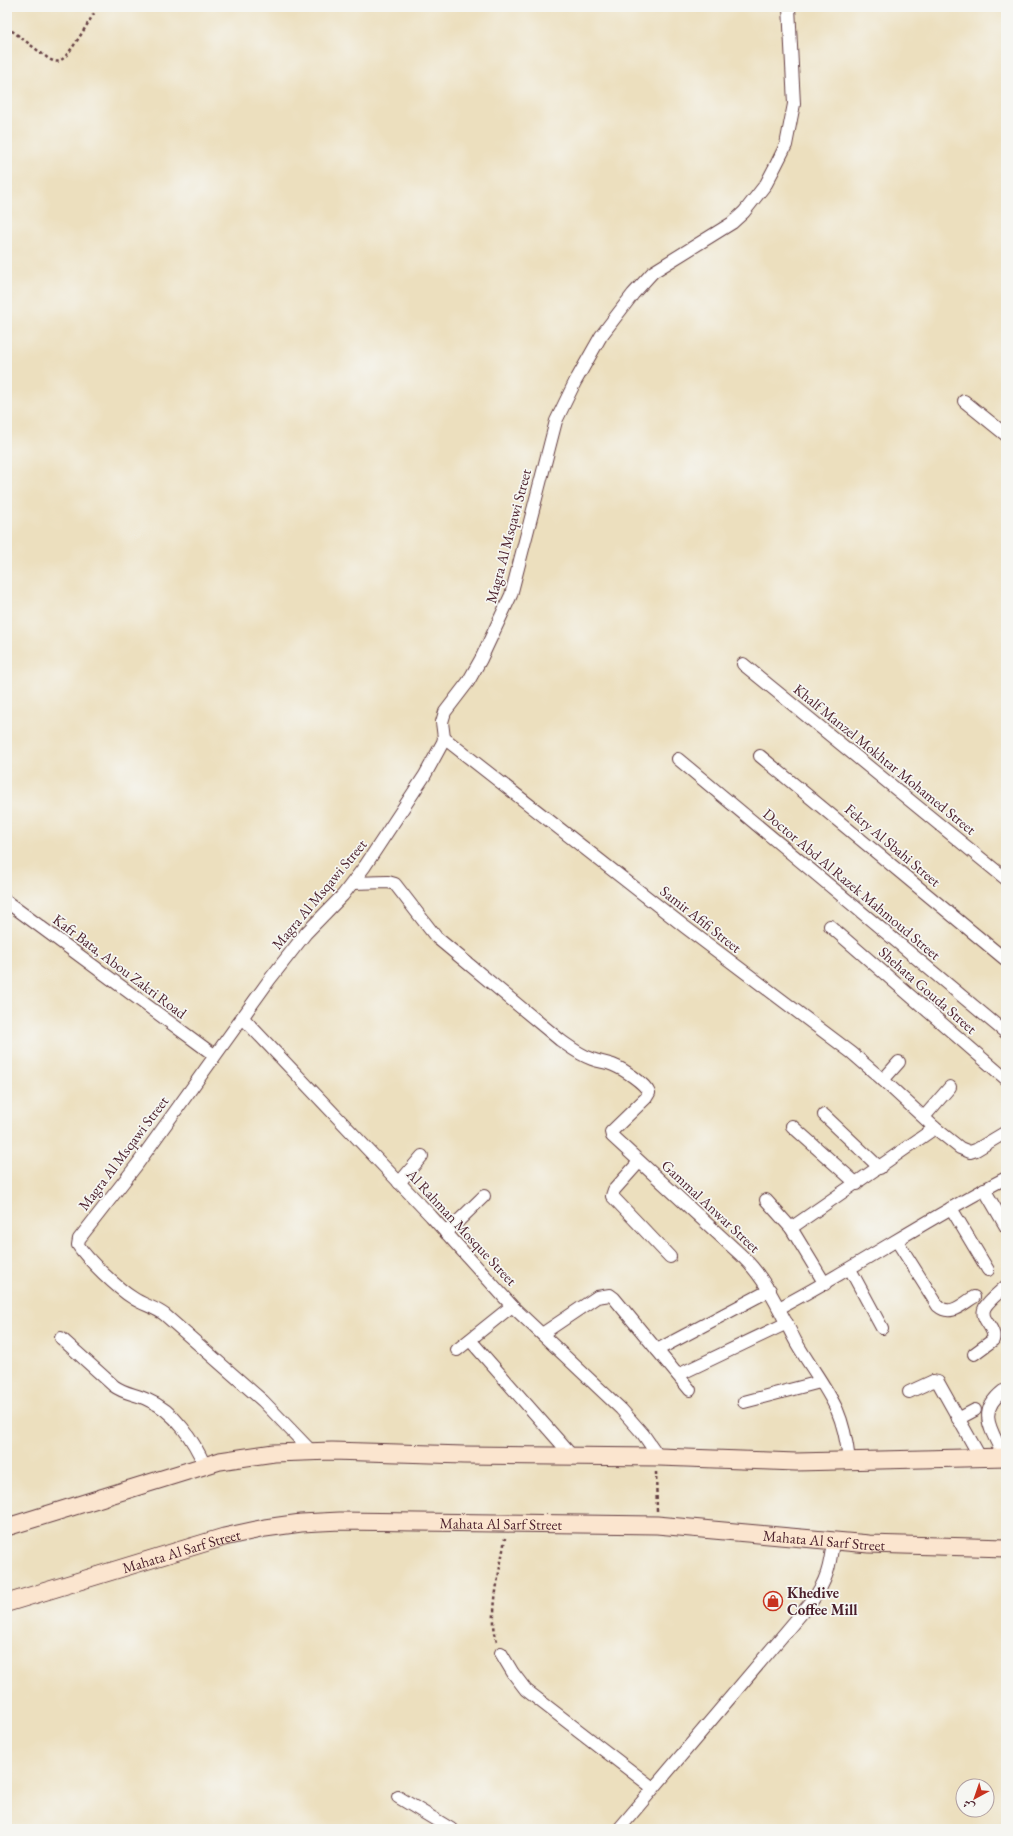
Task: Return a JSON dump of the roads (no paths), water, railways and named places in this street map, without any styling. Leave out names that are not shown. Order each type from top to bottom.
[{"type":"street","name":"Magra Al Msqawi Street","points":[[312,1452],[258,1397],[157,1308],[133,1298],[86,1256],[78,1245],[79,1239],[89,1224],[136,1166],[242,1017],[306,934],[353,883],[380,846],[421,781],[444,738],[442,722],[445,712],[468,682],[481,659],[511,595],[556,421],[575,382],[601,336],[633,294],[653,272],[732,223],[744,212],[766,184],[786,144],[794,104],[789,7]]},
{"type":"street","points":[[964,401],[1006,435]]},
{"type":"street","name":"Khalf Manzel Mokhtar Mohamed Street","points":[[743,664],[1006,879]]},
{"type":"street","name":"Samir Afifi Street","points":[[444,738],[685,927],[852,1053],[884,1080],[935,1128],[960,1148],[970,1152],[1006,1132]]},
{"type":"street","name":"Fekry Al Sbahi Street","points":[[760,756],[1006,960]]},
{"type":"street","name":"Doctor Abd Al Razek Mahmoud Street","points":[[678,759],[1006,1033]]},
{"type":"street","name":"Gammal Anwar Street","points":[[353,883],[388,882],[395,884],[436,937],[560,1040],[593,1060],[613,1065],[628,1074],[647,1089],[649,1093],[646,1098],[611,1132],[612,1136],[741,1255],[751,1265],[770,1290],[839,1415],[847,1443],[849,1460]]},
{"type":"street","name":"Kafr Bata, Abou Zakri Road","points":[[7,902],[214,1055]]},
{"type":"street","name":"Shehata Gouda Street","points":[[830,926],[1006,1079]]},
{"type":"street","name":"Al Rahman Mosque Street","points":[[242,1017],[446,1233],[512,1306],[621,1409],[643,1434],[658,1463]]},
{"type":"street","points":[[884,1080],[898,1062]]},
{"type":"street","points":[[924,1117],[950,1087]]},
{"type":"street","points":[[824,1115],[880,1168]]},
{"type":"street","points":[[792,1126],[856,1184]]},
{"type":"street","points":[[791,1228],[880,1168],[935,1128]]},
{"type":"street","points":[[399,1183],[422,1156]]},
{"type":"street","points":[[639,1162],[614,1190],[612,1196],[670,1257]]},
{"type":"street","points":[[779,1308],[825,1284],[951,1208],[1006,1178]]},
{"type":"street","points":[[984,1189],[1006,1227]]},
{"type":"street","points":[[446,1233],[484,1196]]},
{"type":"street","points":[[766,1200],[791,1228],[825,1284]]},
{"type":"street","points":[[951,1208],[988,1270]]},
{"type":"street","points":[[897,1241],[942,1310],[953,1311],[974,1297]]},
{"type":"street","points":[[850,1269],[882,1328]]},
{"type":"street","points":[[974,1354],[993,1340],[993,1333],[985,1321],[985,1308],[1006,1286]]},
{"type":"street","points":[[657,1350],[770,1290]]},
{"type":"street","points":[[542,1334],[597,1297],[610,1295],[690,1390]]},
{"type":"street","points":[[457,1350],[512,1306]]},
{"type":"street","points":[[678,1375],[787,1323]]},
{"type":"street","points":[[61,1338],[122,1392],[149,1400],[173,1417],[184,1429],[198,1449],[205,1466]]},
{"type":"street","points":[[470,1340],[573,1457]]},
{"type":"street","points":[[909,1392],[933,1381],[940,1384],[980,1457]]},
{"type":"street","points":[[744,1402],[820,1382]]},
{"type":"street","points":[[7,1526],[205,1466],[247,1456],[274,1453],[332,1451],[573,1457],[658,1463],[796,1462],[1005,1457],[987,1414],[991,1402],[1003,1391]]},
{"type":"street","points":[[958,1419],[975,1410]]},
{"type":"street","name":"Mahata Al Sarf Street","points":[[7,1603],[217,1539],[265,1528],[300,1523],[340,1521],[657,1525],[888,1545],[1006,1548]]},
{"type":"street","points":[[619,1829],[812,1601],[826,1576],[831,1557],[832,1541]]},
{"type":"street","points":[[501,1653],[513,1673],[526,1690],[653,1788]]},
{"type":"street","points":[[398,1797],[451,1829]]},
{"type":"place","name":"Khedive Coffee Mill","points":[[773,1601]]}]
